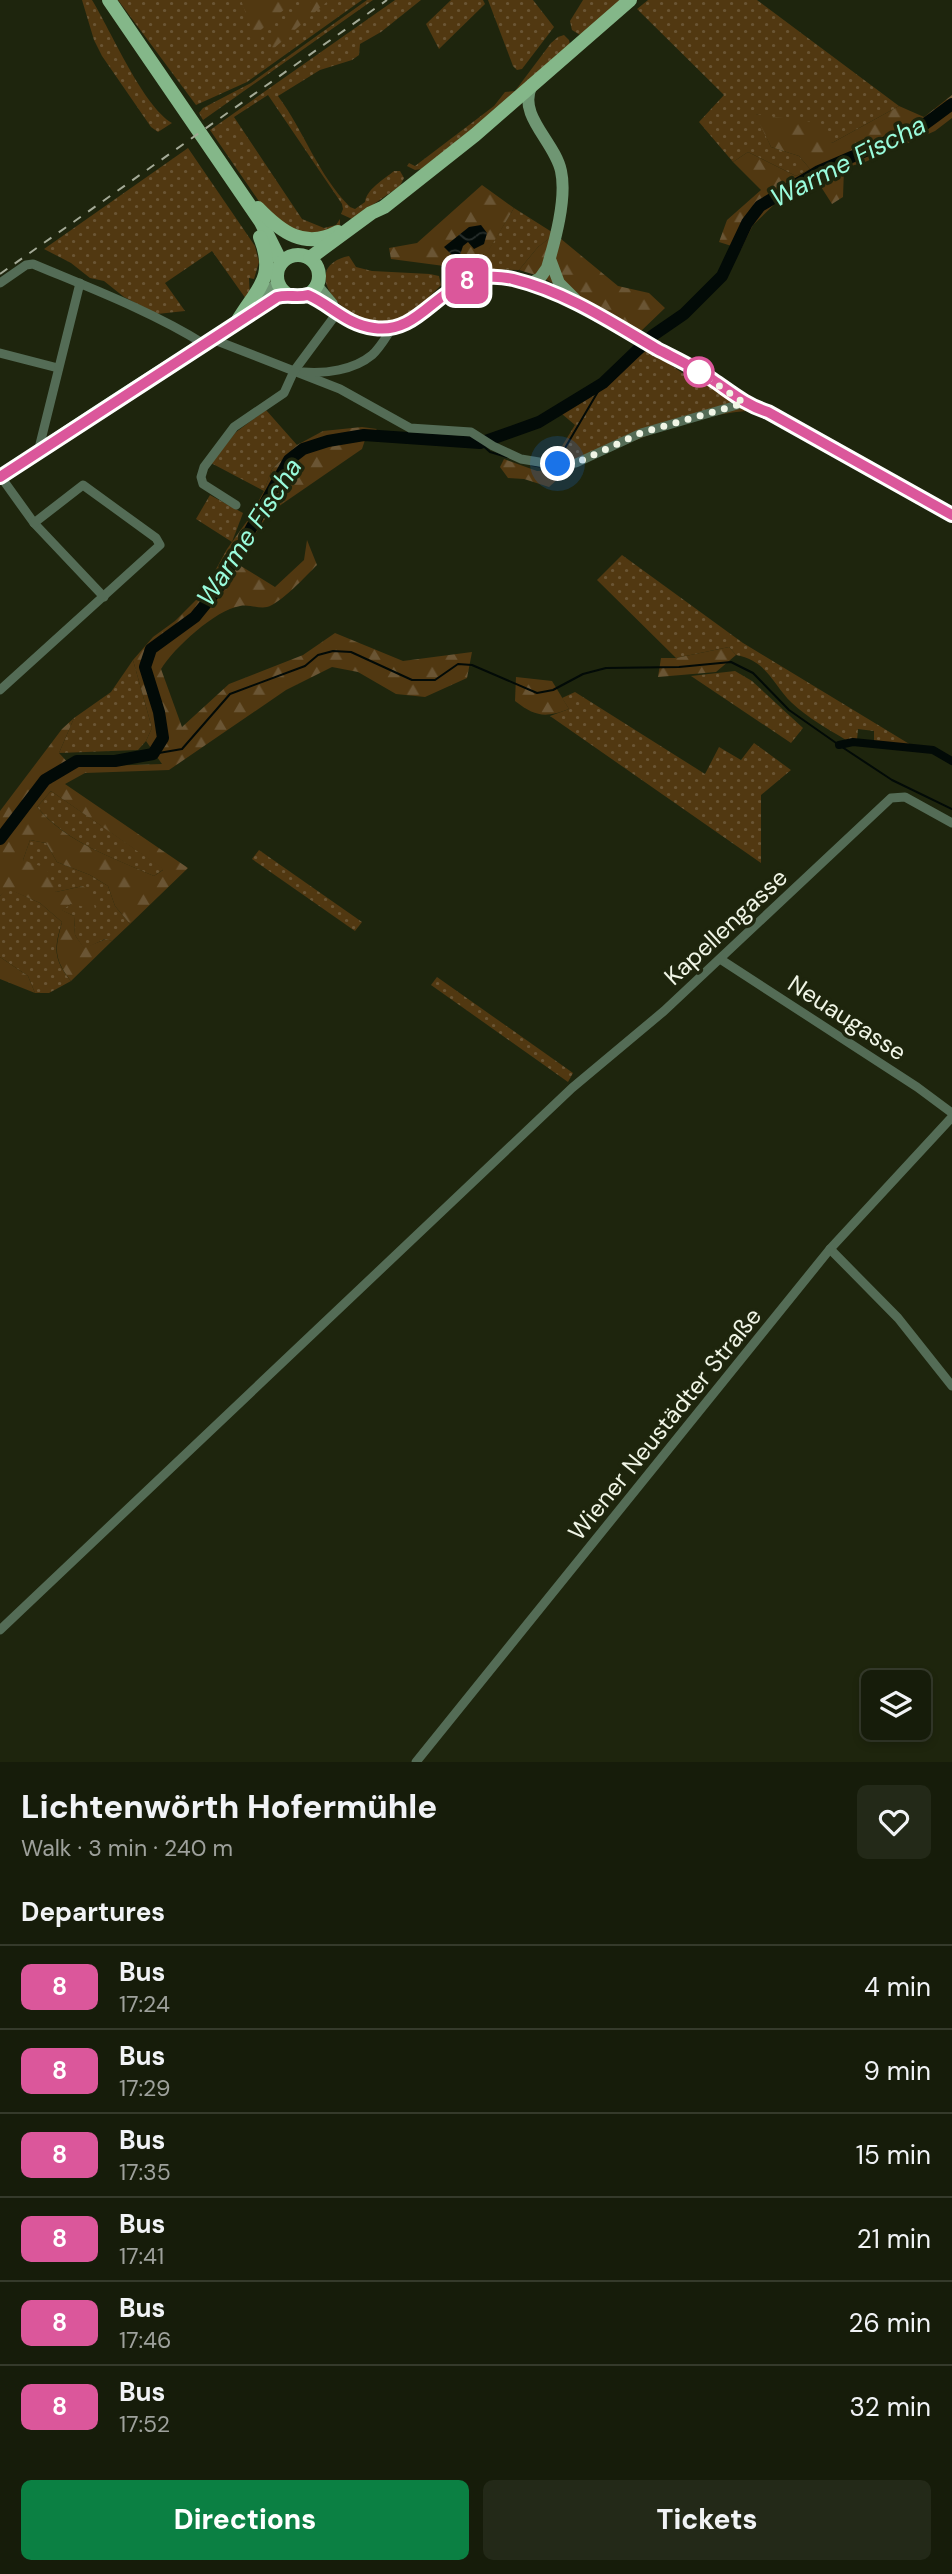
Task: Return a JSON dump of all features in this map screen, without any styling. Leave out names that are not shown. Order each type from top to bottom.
[{"type":"main road","points":[[109,0],[286,259]]},
{"type":"main road","points":[[248,203],[259,209],[279,229],[303,238],[326,238],[364,218],[384,206],[500,113],[630,0]]},
{"type":"main road","points":[[529,284],[544,273],[550,258],[562,198],[562,172],[552,146],[530,114],[527,97],[531,87]]},
{"type":"main road","points":[[500,113],[517,108],[530,114]]},
{"type":"main road","points":[[237,323],[245,308],[257,295],[267,268],[266,251],[248,217],[248,203]]},
{"type":"main road","points":[[314,264],[325,259],[371,221],[384,206]]},
{"type":"main road","points":[[312,290],[314,264],[364,218]]},
{"type":"main road","points":[[312,290],[301,297],[283,289],[277,272],[286,259],[304,255],[314,264]]},
{"type":"main road","points":[[550,258],[559,282],[579,303]]},
{"type":"main road","points":[[312,290],[337,313],[361,326],[376,329],[407,323],[454,286],[469,280],[497,277],[529,284],[579,303],[713,380],[744,403],[768,412],[952,515]]},
{"type":"main road","points":[[0,477],[204,340],[251,316],[277,297],[283,289]]},
{"type":"street","points":[[0,283],[26,265],[33,264],[204,340],[340,389],[410,428],[471,432],[521,459],[555,464],[576,463],[641,433],[744,403]]},
{"type":"street","points":[[42,449],[40,444],[80,283]]},
{"type":"street","points":[[236,505],[202,484],[204,467],[234,427],[284,393],[294,371],[337,313]]},
{"type":"street","points":[[294,371],[332,371],[354,365],[371,355],[392,328]]},
{"type":"street","points":[[0,353],[58,368]]},
{"type":"street","points":[[0,477],[34,523],[104,597]]},
{"type":"street","points":[[0,690],[160,545],[156,538],[83,485],[34,523]]},
{"type":"street","name":"Kapellengasse","points":[[0,1630],[572,1088],[664,1012],[891,798],[905,797],[952,823]]},
{"type":"street","name":"Neuaugasse","points":[[720,958],[917,1087],[952,1115]]},
{"type":"street","name":"Wiener Neustädter Straße","points":[[416,1762],[830,1249],[952,1115]]},
{"type":"street","points":[[830,1249],[898,1318],[952,1386]]},
{"type":"green space","points":[[82,0],[92,0],[139,85],[161,114],[172,123],[158,132],[151,127],[102,56],[94,40]]},
{"type":"green space","points":[[118,0],[362,0],[247,82],[196,105]]},
{"type":"green space","points":[[241,0],[295,0],[254,36]]},
{"type":"green space","points":[[313,0],[329,0],[272,50],[273,35]]},
{"type":"green space","points":[[367,0],[373,0],[203,120],[199,113],[203,108],[251,83]]},
{"type":"green space","points":[[395,0],[421,0],[381,32],[360,44],[359,55],[352,60],[320,70],[278,96],[329,181],[350,207],[355,209],[365,202],[372,189],[394,171],[400,171],[404,178],[400,186],[352,219],[341,214],[342,204],[268,95],[234,117],[302,219],[324,228],[336,225],[340,219],[340,225],[334,231],[300,234],[267,213],[210,130]]},
{"type":"green space","points":[[451,0],[483,0],[485,4],[439,49],[426,24]]},
{"type":"green space","points":[[488,0],[533,0],[554,27],[522,69],[517,70],[513,66]]},
{"type":"green space","points":[[583,0],[624,0],[580,35],[572,30],[570,21]]},
{"type":"green space","points":[[648,0],[757,0],[899,106],[832,143],[756,114],[771,147],[799,156],[810,169],[796,176],[748,152],[733,162],[699,122],[724,95],[637,9]]},
{"type":"green space","points":[[564,35],[570,45],[492,115],[421,169],[415,170],[407,166],[409,163],[415,166],[494,106],[505,92],[515,91],[551,43]]},
{"type":"green space","points":[[952,95],[952,118],[935,131],[865,162],[844,168],[843,197],[832,204],[816,179],[780,199],[753,225],[741,249],[719,242],[727,220],[761,190],[733,162],[748,152],[796,176],[810,169],[799,156],[771,147],[755,114],[812,122],[832,143],[899,106],[924,117]]},
{"type":"green space","points":[[188,148],[255,246],[259,262],[254,279],[249,278],[250,300],[246,299],[212,251],[165,283],[185,311],[157,314],[124,297],[104,281],[90,278],[71,263],[44,249]]},
{"type":"green space","points":[[482,185],[514,208],[480,265],[467,269],[391,259],[389,248],[417,243]]},
{"type":"green space","points":[[514,208],[555,234],[538,247],[519,270],[467,269],[480,264]]},
{"type":"green space","points":[[555,234],[618,286],[649,293],[665,308],[640,332],[542,277],[519,270],[538,247]]},
{"type":"green space","points":[[349,256],[356,267],[372,271],[430,274],[439,276],[441,285],[416,309],[398,319],[381,322],[363,318],[347,310],[335,299],[327,286],[326,273],[333,263]]},
{"type":"green space","points":[[648,349],[688,377],[703,379],[746,411],[677,425],[632,441],[568,470],[557,472],[554,459],[575,425],[562,414],[606,384]]},
{"type":"green space","points":[[266,410],[297,445],[272,469],[264,491],[211,463],[236,432]]},
{"type":"green space","points":[[362,427],[377,429],[365,440],[362,449],[269,513],[236,563],[275,587],[304,560],[307,540],[317,565],[272,605],[240,606],[207,622],[185,641],[161,669],[182,727],[229,684],[303,655],[335,633],[403,661],[472,652],[467,678],[425,697],[396,694],[358,672],[332,667],[286,690],[169,770],[85,773],[65,784],[188,868],[130,924],[115,906],[108,886],[90,875],[57,862],[46,843],[30,840],[23,860],[46,868],[56,892],[83,886],[91,892],[95,909],[71,904],[62,910],[74,916],[75,935],[84,948],[106,939],[112,941],[71,981],[61,966],[57,953],[62,922],[40,903],[8,889],[0,896],[0,811],[62,729],[74,718],[59,753],[72,767],[162,764],[146,741],[152,728],[133,660],[153,637],[175,621],[203,593],[227,549],[250,517],[272,469],[297,445],[323,431]],"holes":[[[51,791],[163,869],[154,876],[91,848],[61,830],[37,807]]]},
{"type":"green space","points":[[504,459],[537,471],[568,470],[549,487],[524,479],[508,478],[500,467]]},
{"type":"green space","points":[[210,495],[243,513],[232,542],[196,519]]},
{"type":"green space","points":[[622,555],[743,643],[911,745],[910,747],[874,743],[874,731],[858,729],[857,740],[846,740],[798,708],[756,662],[736,655],[729,647],[676,658],[597,580]]},
{"type":"green space","points":[[729,647],[736,655],[716,672],[658,677],[661,658],[676,658]]},
{"type":"green space","points":[[133,660],[152,728],[146,741],[138,750],[59,753],[74,718],[111,692]]},
{"type":"green space","points":[[735,671],[752,681],[803,728],[791,743],[691,676]]},
{"type":"green space","points":[[516,677],[552,681],[569,709],[547,715],[529,710],[515,701]]},
{"type":"green space","points":[[575,692],[705,774],[719,747],[741,760],[754,743],[791,770],[761,795],[761,863],[550,716],[569,709],[562,698]]},
{"type":"green space","points":[[51,791],[164,869],[154,876],[91,848],[62,830],[37,807]]},
{"type":"green space","points":[[30,840],[46,843],[57,862],[90,875],[108,886],[115,906],[130,924],[112,941],[105,939],[84,949],[75,935],[74,916],[61,910],[71,904],[83,886],[56,892],[23,860]]},
{"type":"green space","points":[[259,850],[362,922],[355,931],[252,859]]},
{"type":"green space","points":[[7,888],[40,903],[62,922],[57,939],[58,960],[71,981],[49,993],[35,993],[28,976],[0,957],[0,896]]},
{"type":"green space","points":[[0,957],[28,976],[35,993],[0,979]]},
{"type":"green space","points":[[437,977],[573,1073],[568,1082],[431,985]]},
{"type":"water","points":[[481,225],[487,233],[484,244],[474,249],[468,242],[463,246],[458,261],[444,247],[469,227]]},
{"type":"waterway","name":"Warme Fischa","points":[[0,839],[45,780],[77,761],[115,761],[153,754],[163,738],[159,712],[145,667],[151,649],[195,617],[217,590],[289,460],[303,449],[328,441],[364,435],[480,443],[539,422],[603,383],[652,336],[684,314],[722,276],[747,223],[760,206],[819,171],[921,127],[952,104]]},
{"type":"waterway","points":[[558,460],[603,383]]},
{"type":"waterway","points":[[480,443],[490,452],[507,457]]},
{"type":"waterway","points":[[532,465],[547,468]]},
{"type":"waterway","points":[[153,754],[182,749],[230,694],[305,666],[318,655],[333,651],[351,652],[412,680],[435,680],[458,664],[472,665],[537,693],[553,690],[583,674],[606,668],[679,667],[731,662],[753,673],[789,710],[839,745],[892,780],[952,809]]},
{"type":"waterway","points":[[839,745],[853,742],[933,750],[952,761]]},
{"type":"railway","points":[[0,274],[387,0]]},
{"type":"bus line","name":"8","points":[[0,477],[277,297],[287,294],[294,297],[308,295],[361,326],[392,328],[420,315],[454,286],[482,277],[497,277],[529,284],[579,303],[713,380],[744,403],[768,412],[952,515]]},
{"type":"route","points":[[558,464],[576,463],[641,433],[744,403],[699,372]]}]
